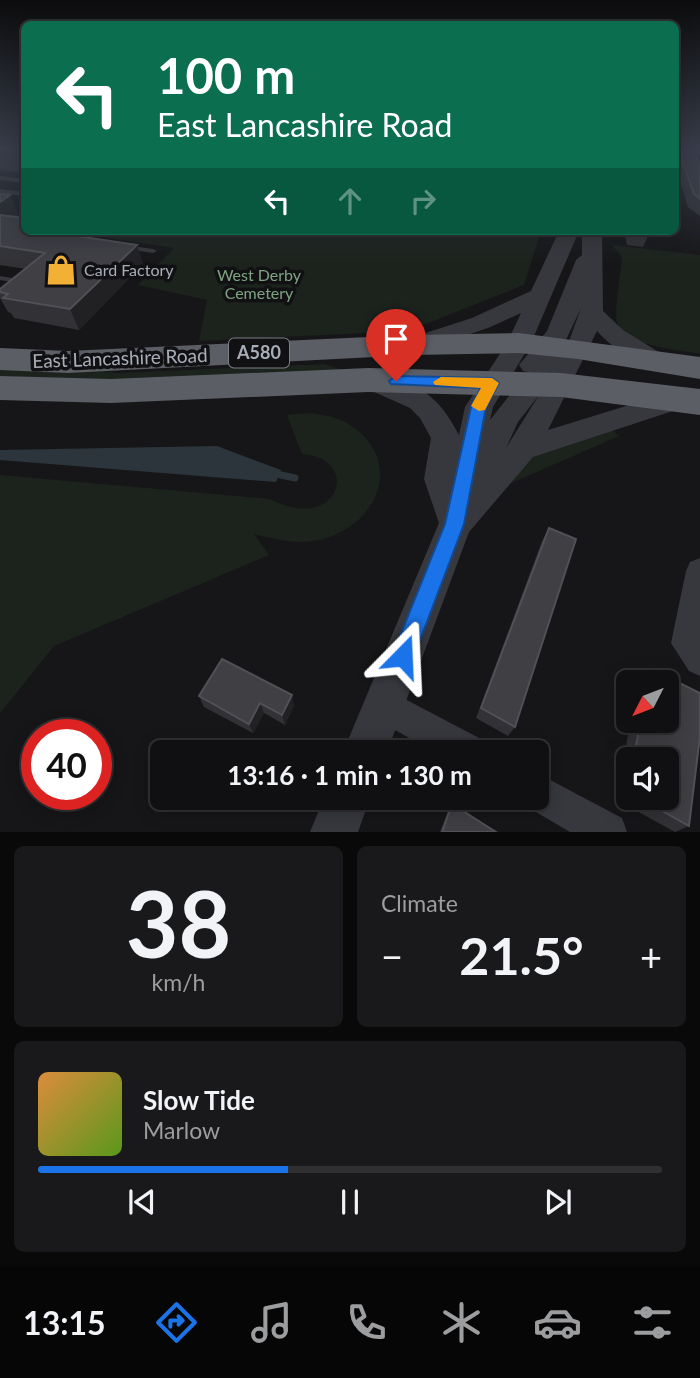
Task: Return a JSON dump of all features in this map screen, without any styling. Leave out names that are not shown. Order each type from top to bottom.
[{"type":"highway","name":"East Lancashire Road","points":[[0,359],[68,362],[413,345],[539,365],[693,395]]},
{"type":"highway","name":"East Lancashire Road","points":[[0,388],[111,391],[369,380],[539,365],[653,360],[700,368]]},
{"type":"highway","points":[[68,362],[134,370],[328,361],[539,365]]},
{"type":"street","points":[[523,449],[539,365],[543,295],[567,235]]},
{"type":"street","points":[[592,236],[592,313],[614,335],[653,360]]},
{"type":"street","points":[[370,740],[455,524],[503,422],[560,327],[592,236]]},
{"type":"street","points":[[413,345],[481,323],[543,295]]},
{"type":"street","points":[[455,524],[479,407],[539,365],[592,313]]},
{"type":"street","points":[[369,380],[406,393],[430,411],[446,438],[440,479],[455,524]]},
{"type":"street","points":[[455,524],[523,449],[693,395]]},
{"type":"street","points":[[700,571],[688,643],[700,660]]},
{"type":"street","points":[[384,705],[447,740]]},
{"type":"street","points":[[549,799],[608,832]]},
{"type":"street","points":[[334,832],[342,810]]},
{"type":"lane","points":[[0,191],[21,194]]},
{"type":"lane","points":[[116,246],[153,251]]},
{"type":"lane","points":[[0,278],[28,283],[20,289]]},
{"type":"green space","name":"West Derby Cemetery","points":[[88,235],[540,235],[524,285],[408,331],[199,341],[207,300],[138,285],[174,248]]},
{"type":"green space","points":[[612,245],[700,255],[700,354],[653,346],[630,337],[621,330],[616,316],[622,257]]},
{"type":"green space","points":[[324,364],[340,369],[340,373],[0,383],[0,367],[75,368],[118,373]]},
{"type":"green space","points":[[311,413],[347,423],[365,438],[376,455],[380,473],[378,490],[369,507],[356,522],[339,533],[310,541],[286,541],[254,534],[269,555],[54,646],[0,713],[0,475],[270,499],[294,508],[313,508],[327,502],[335,491],[337,479],[332,468],[321,459],[302,454],[287,415]]},
{"type":"green space","points":[[610,428],[619,436],[509,484],[525,463],[536,455]]},
{"type":"shaded area","points":[[217,446],[281,470],[276,482],[0,460],[0,450]]},
{"type":"building","points":[[691,186],[700,186],[700,199],[694,194]]},
{"type":"building","points":[[0,194],[10,195],[0,202]]},
{"type":"building","points":[[0,215],[21,218],[21,235],[78,235],[137,245],[70,309],[3,298],[8,294],[0,292],[0,289],[45,253],[0,246]]},
{"type":"building","points":[[549,528],[576,539],[515,727],[481,708]]},
{"type":"building","points":[[222,659],[292,695],[282,715],[260,703],[249,724],[199,696]]},
{"type":"building","points":[[679,683],[700,693],[700,736],[689,826],[660,810],[679,810],[679,747],[636,747],[639,733],[679,733]]},
{"type":"building","points":[[450,810],[461,810],[496,832],[442,832]]},
{"type":"waterway","points":[[272,473],[295,478]]},
{"type":"slow traffic","points":[[441,382],[492,383],[479,406]]},
{"type":"place","name":"Card Factory","points":[[61,270]]},
{"type":"route","points":[[396,381],[492,383],[479,407],[455,524],[403,656]]}]
